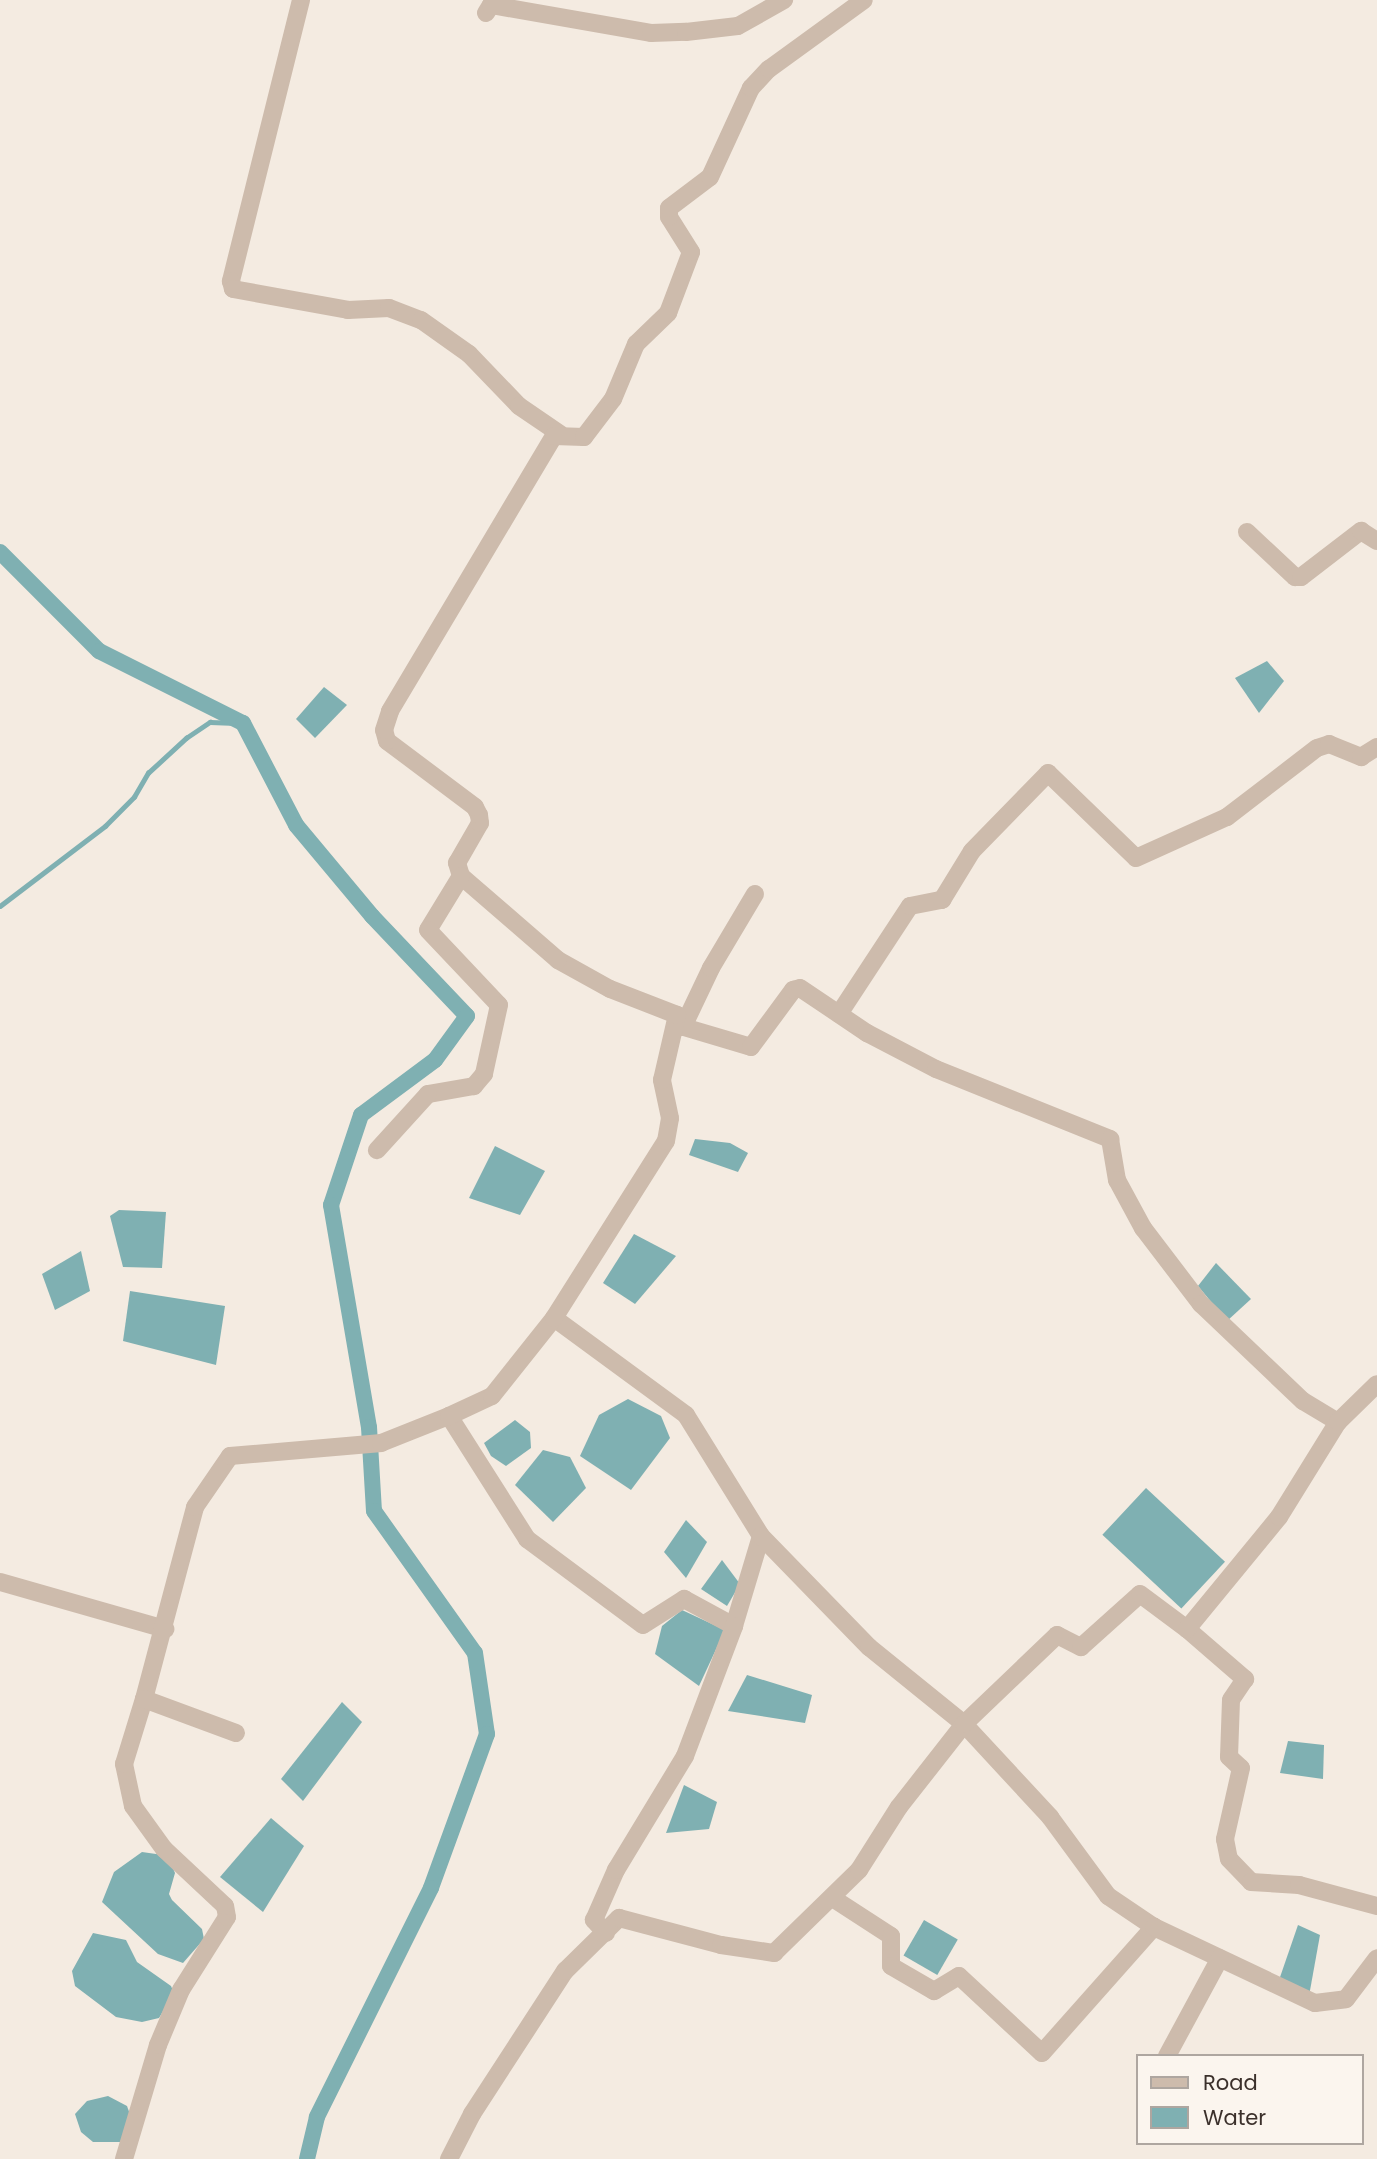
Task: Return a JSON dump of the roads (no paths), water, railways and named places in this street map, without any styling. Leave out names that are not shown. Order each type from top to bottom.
[{"type":"street","points":[[301,0],[231,281],[233,289],[348,310],[389,309],[421,320],[468,354],[519,406],[560,434]]},
{"type":"street","points":[[486,13],[491,5],[651,33],[686,32],[738,26],[783,0]]},
{"type":"street","points":[[864,0],[769,69],[751,88],[710,177],[669,208],[669,217],[691,252],[667,313],[636,344],[613,399],[584,437],[560,434],[554,436],[390,710],[384,730],[387,741],[475,807],[480,823],[457,863],[461,876],[558,960],[610,989],[673,1012],[680,1026],[751,1046],[793,990],[800,988],[839,1014],[936,1069],[1110,1139],[1117,1180],[1143,1228],[1201,1304],[1303,1401],[1338,1422]]},
{"type":"street","points":[[1247,532],[1295,578],[1301,577],[1361,531],[1377,541]]},
{"type":"street","points":[[839,1014],[910,906],[942,900],[972,851],[1048,774],[1136,858],[1227,817],[1317,748],[1329,744],[1362,757],[1377,747]]},
{"type":"street","points":[[377,1150],[428,1094],[474,1086],[484,1074],[499,1005],[428,930],[461,876]]},
{"type":"street","points":[[124,2159],[158,2045],[181,1990],[227,1917],[225,1906],[164,1849],[133,1807],[124,1764],[165,1629],[195,1507],[230,1456],[381,1443],[492,1396],[554,1318],[666,1141],[670,1118],[662,1080],[680,1026],[755,894]]},
{"type":"street","points":[[554,1318],[685,1415],[761,1535],[869,1647],[964,1724],[1050,1817],[1108,1896],[1153,1927],[1315,2003],[1346,1999],[1377,1958]]},
{"type":"street","points":[[1187,1629],[1279,1517],[1338,1422],[1377,1384]]},
{"type":"street","points":[[449,1416],[527,1539],[643,1625],[684,1599],[734,1626]]},
{"type":"street","points":[[606,1933],[594,1920],[616,1870],[685,1756],[734,1626],[761,1535]]},
{"type":"street","points":[[0,1582],[165,1629]]},
{"type":"street","points":[[449,2159],[472,2114],[565,1971],[619,1918],[721,1945],[774,1953],[834,1899],[964,1724],[1057,1635],[1081,1647],[1140,1594],[1187,1629],[1245,1679],[1231,1700],[1229,1757],[1241,1768],[1225,1839],[1229,1859],[1251,1882],[1299,1885],[1377,1906]]},
{"type":"street","points":[[144,1699],[236,1733]]},
{"type":"street","points":[[834,1899],[891,1936],[891,1966],[934,1991],[959,1976],[1042,2053],[1153,1927]]},
{"type":"street","points":[[1168,2054],[1220,1958]]},
{"type":"water","points":[[1267,661],[1284,681],[1259,713],[1235,678]]},
{"type":"water","points":[[324,687],[347,705],[315,738],[296,719]]},
{"type":"water","points":[[695,1139],[730,1143],[748,1153],[738,1172],[689,1155]]},
{"type":"water","points":[[495,1146],[545,1171],[520,1215],[469,1198]]},
{"type":"water","points":[[119,1210],[166,1212],[162,1268],[123,1267],[110,1216]]},
{"type":"water","points":[[634,1234],[676,1256],[635,1304],[603,1283]]},
{"type":"water","points":[[81,1251],[90,1291],[55,1310],[42,1274]]},
{"type":"water","points":[[1216,1263],[1251,1299],[1227,1321],[1198,1286]]},
{"type":"water","points":[[130,1291],[225,1306],[216,1365],[123,1341]]},
{"type":"water","points":[[628,1399],[661,1416],[670,1438],[631,1490],[580,1456],[599,1415]]},
{"type":"water","points":[[515,1420],[530,1432],[531,1448],[506,1466],[491,1456],[484,1443]]},
{"type":"water","points":[[543,1450],[570,1457],[586,1488],[553,1522],[515,1485]]},
{"type":"water","points":[[1146,1488],[1225,1562],[1181,1608],[1102,1535]]},
{"type":"water","points":[[686,1520],[707,1542],[686,1578],[664,1552]]},
{"type":"water","points":[[722,1560],[740,1584],[727,1606],[701,1589]]},
{"type":"water","points":[[682,1610],[725,1630],[699,1686],[655,1654],[662,1626]]},
{"type":"water","points":[[747,1675],[812,1695],[805,1723],[728,1711]]},
{"type":"water","points":[[342,1702],[362,1722],[303,1801],[281,1779]]},
{"type":"water","points":[[1288,1741],[1324,1745],[1323,1779],[1280,1773]]},
{"type":"water","points":[[684,1785],[717,1802],[709,1829],[666,1833]]},
{"type":"water","points":[[271,1818],[304,1846],[263,1912],[220,1877]]},
{"type":"water","points":[[142,1852],[163,1855],[171,1864],[175,1873],[169,1894],[202,1929],[204,1939],[183,1963],[158,1954],[102,1902],[114,1872]]},
{"type":"water","points":[[924,1920],[958,1940],[937,1975],[903,1956]]},
{"type":"water","points":[[1298,1925],[1320,1935],[1309,1996],[1278,1983]]},
{"type":"water","points":[[93,1933],[126,1940],[137,1962],[171,1986],[174,1993],[159,2018],[142,2022],[116,2017],[75,1986],[72,1971]]},
{"type":"water","points":[[108,2096],[127,2106],[132,2120],[120,2142],[93,2142],[81,2132],[75,2114],[87,2101]]},
{"type":"waterway","points":[[0,552],[99,651],[243,723],[296,825],[372,916],[467,1016],[435,1060],[361,1115],[331,1205],[369,1427],[374,1511],[475,1653],[487,1734],[431,1888],[317,2117],[307,2159]]},
{"type":"waterway","points":[[0,906],[105,826],[134,797],[148,773],[186,738],[210,722],[243,723]]}]
